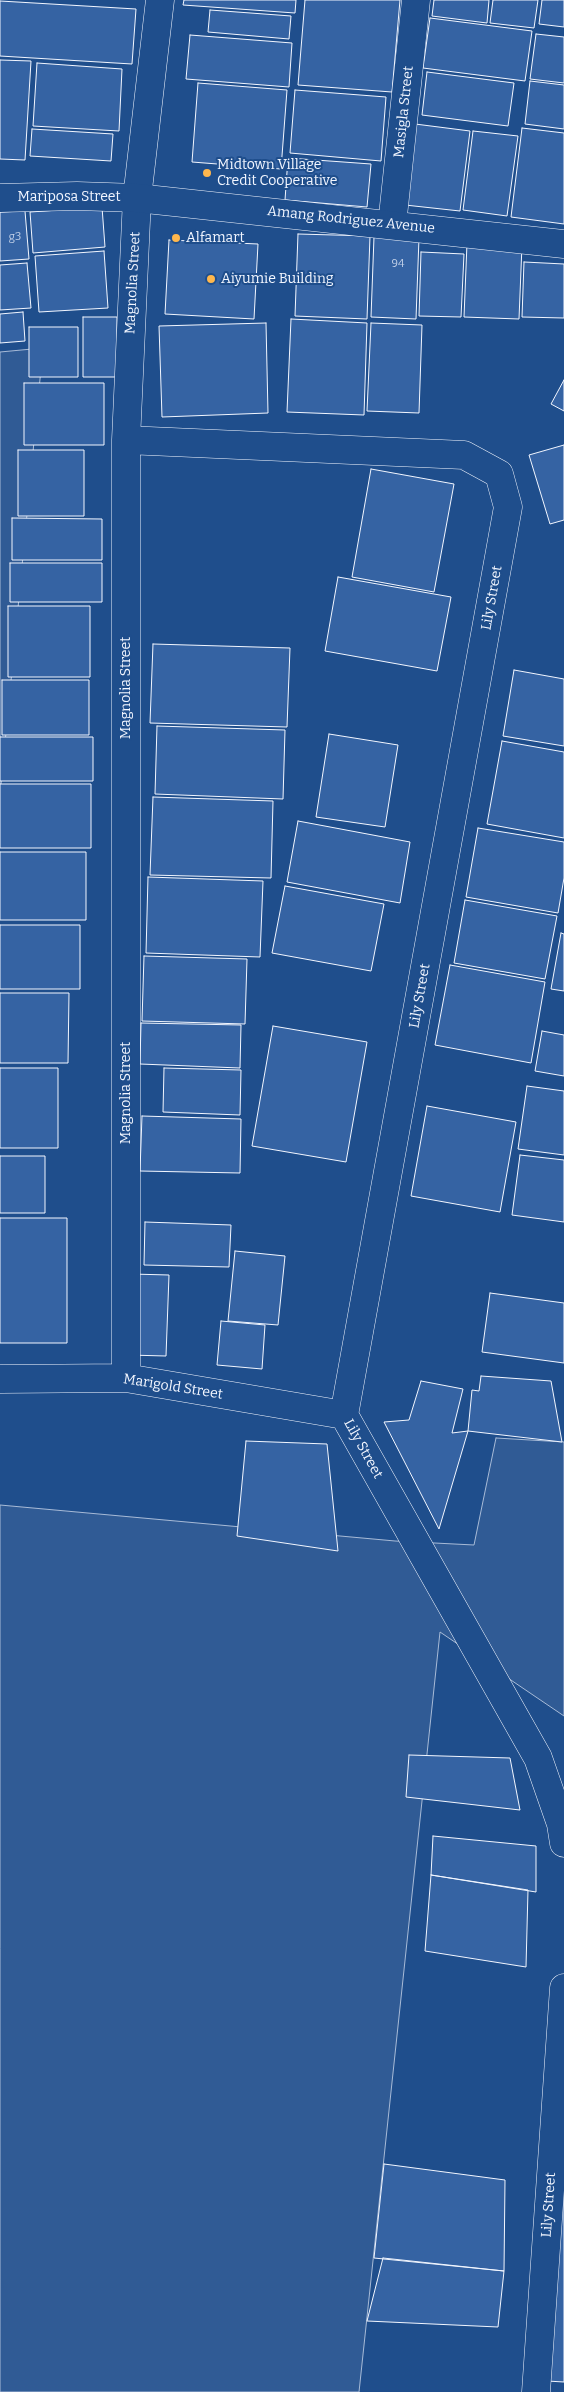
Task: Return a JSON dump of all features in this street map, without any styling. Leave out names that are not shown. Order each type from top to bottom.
[{"type":"street","name":"Magnolia Street","points":[[126,1378],[126,440],[137,198],[160,0]]},
{"type":"street","name":"Masigla Street","points":[[392,224],[416,0]]},
{"type":"street","name":"Mariposa Street","points":[[0,198],[77,196],[137,198]]},
{"type":"street","name":"Amang Rodriguez Avenue","points":[[137,198],[564,244]]},
{"type":"street","name":"Lily Street","points":[[126,440],[464,455],[499,474],[508,507],[344,1415],[538,1758],[561,1824],[564,1843]]},
{"type":"street","name":"Marigold Street","points":[[0,1379],[126,1378],[344,1415]]},
{"type":"street","name":"Lily Street","points":[[536,2392],[560,2090],[564,1988]]},
{"type":"shaded area","points":[[43,348],[0,795],[0,352]]},
{"type":"shaded area","points":[[496,1438],[564,1442],[564,1716],[440,1632],[359,2392],[0,2392],[0,1505],[395,1541],[474,1545]]},
{"type":"building","points":[[184,0],[296,0],[295,13],[183,5]]},
{"type":"building","points":[[305,0],[400,0],[392,92],[298,85]]},
{"type":"building","points":[[434,0],[489,0],[487,23],[432,16]]},
{"type":"building","points":[[493,0],[538,0],[534,28],[490,23]]},
{"type":"building","points":[[542,0],[564,0],[564,27],[539,24]]},
{"type":"building","points":[[0,1],[136,9],[132,64],[0,56]]},
{"type":"building","points":[[210,10],[291,16],[289,39],[208,32]]},
{"type":"building","points":[[430,18],[532,31],[525,81],[423,68]]},
{"type":"building","points":[[536,34],[564,37],[564,83],[530,79]]},
{"type":"building","points":[[190,35],[292,43],[289,87],[186,79]]},
{"type":"building","points":[[0,60],[31,61],[25,160],[0,159]]},
{"type":"building","points":[[37,63],[122,69],[119,131],[33,126]]},
{"type":"building","points":[[427,72],[514,83],[508,126],[422,115]]},
{"type":"building","points":[[530,81],[564,85],[564,129],[525,124]]},
{"type":"building","points":[[198,83],[287,90],[281,169],[192,162]]},
{"type":"building","points":[[295,90],[386,97],[381,161],[290,153]]},
{"type":"building","points":[[415,124],[470,131],[460,211],[405,205]]},
{"type":"building","points":[[522,128],[564,133],[564,224],[511,217]]},
{"type":"building","points":[[32,129],[113,134],[111,161],[30,156]]},
{"type":"building","points":[[473,131],[518,136],[507,216],[463,210]]},
{"type":"building","points":[[288,158],[371,164],[367,207],[285,200]]},
{"type":"building","points":[[102,207],[105,247],[33,253],[30,212]]},
{"type":"building","points":[[25,211],[29,259],[0,261],[0,212]]},
{"type":"building","points":[[298,234],[370,236],[367,319],[295,316]]},
{"type":"building","points":[[374,237],[419,238],[416,319],[371,317]]},
{"type":"building","name":"Aiyumie Building","points":[[169,240],[258,244],[254,319],[165,314]]},
{"type":"building","points":[[467,243],[522,245],[519,319],[464,317]]},
{"type":"building","points":[[104,251],[108,308],[39,312],[35,256]]},
{"type":"building","points":[[421,252],[464,254],[461,317],[419,316]]},
{"type":"building","points":[[524,262],[564,264],[564,318],[522,317]]},
{"type":"building","points":[[27,263],[31,308],[0,310],[0,265]]},
{"type":"building","points":[[23,312],[25,341],[0,343],[0,314]]},
{"type":"building","points":[[83,317],[117,317],[117,377],[83,377]]},
{"type":"building","points":[[291,319],[367,323],[364,415],[287,412]]},
{"type":"building","points":[[266,323],[268,413],[162,417],[159,326]]},
{"type":"building","points":[[371,323],[422,325],[419,413],[367,411]]},
{"type":"building","points":[[29,327],[78,327],[78,377],[29,377]]},
{"type":"building","points":[[564,380],[564,411],[551,404]]},
{"type":"building","points":[[24,383],[104,383],[104,445],[24,445]]},
{"type":"building","points":[[564,445],[564,520],[550,524],[529,455]]},
{"type":"building","points":[[18,450],[84,450],[84,516],[18,516]]},
{"type":"building","points":[[371,469],[454,484],[434,592],[352,577]]},
{"type":"building","points":[[12,518],[102,519],[102,560],[12,560]]},
{"type":"building","points":[[10,563],[102,563],[102,602],[10,602]]},
{"type":"building","points":[[338,577],[451,597],[437,671],[325,651]]},
{"type":"building","points":[[8,606],[90,606],[90,677],[8,677]]},
{"type":"building","points":[[153,644],[290,648],[287,727],[150,723]]},
{"type":"building","points":[[514,670],[564,679],[564,746],[503,736]]},
{"type":"building","points":[[2,680],[89,680],[89,735],[2,735]]},
{"type":"building","points":[[157,726],[285,730],[283,799],[155,794]]},
{"type":"building","points":[[329,734],[398,745],[385,827],[316,817]]},
{"type":"building","points":[[0,737],[93,737],[93,781],[0,781]]},
{"type":"building","points":[[502,741],[564,752],[564,838],[487,824]]},
{"type":"building","points":[[0,784],[91,784],[91,848],[0,848]]},
{"type":"building","points":[[153,797],[273,801],[271,878],[150,875]]},
{"type":"building","points":[[298,821],[410,842],[400,903],[287,882]]},
{"type":"building","points":[[478,828],[564,842],[564,878],[558,913],[466,897]]},
{"type":"building","points":[[0,852],[86,852],[86,920],[0,920]]},
{"type":"building","points":[[148,877],[263,881],[260,957],[146,953]]},
{"type":"building","points":[[285,886],[384,904],[371,971],[272,953]]},
{"type":"building","points":[[465,900],[557,916],[545,979],[454,963]]},
{"type":"building","points":[[0,925],[80,925],[80,989],[0,989]]},
{"type":"building","points":[[561,933],[564,934],[564,991],[551,989]]},
{"type":"building","points":[[144,956],[247,959],[245,1024],[142,1021]]},
{"type":"building","points":[[450,965],[545,982],[531,1063],[435,1045]]},
{"type":"building","points":[[0,993],[69,993],[68,1063],[0,1063]]},
{"type":"building","points":[[141,1023],[241,1025],[240,1068],[140,1064]]},
{"type":"building","points":[[273,1026],[367,1042],[346,1162],[252,1146]]},
{"type":"building","points":[[542,1031],[564,1035],[564,1076],[535,1071]]},
{"type":"building","points":[[0,1068],[58,1068],[58,1148],[0,1148]]},
{"type":"building","points":[[164,1068],[241,1070],[240,1115],[163,1112]]},
{"type":"building","points":[[527,1086],[564,1091],[564,1155],[518,1149]]},
{"type":"building","points":[[427,1106],[516,1122],[500,1212],[411,1196]]},
{"type":"building","points":[[142,1116],[241,1119],[240,1173],[140,1171]]},
{"type":"building","points":[[520,1155],[564,1160],[564,1222],[512,1215]]},
{"type":"building","points":[[0,1156],[45,1156],[45,1213],[0,1213]]},
{"type":"building","points":[[0,1218],[67,1218],[67,1343],[0,1343]]},
{"type":"building","points":[[145,1222],[231,1225],[229,1267],[144,1265]]},
{"type":"building","points":[[235,1251],[285,1256],[278,1325],[228,1321]]},
{"type":"building","points":[[131,1274],[169,1275],[166,1356],[128,1355]]},
{"type":"building","points":[[490,1293],[564,1303],[564,1363],[482,1352]]},
{"type":"building","points":[[221,1321],[265,1325],[262,1369],[217,1365]]},
{"type":"building","points":[[481,1376],[551,1381],[562,1442],[468,1431],[472,1390],[479,1391]]},
{"type":"building","points":[[421,1381],[463,1389],[452,1433],[468,1431],[439,1529],[384,1422],[409,1420]]},
{"type":"building","points":[[246,1441],[327,1444],[338,1551],[237,1536]]},
{"type":"building","points":[[409,1755],[510,1758],[520,1810],[406,1797]]},
{"type":"building","points":[[433,1836],[536,1846],[536,1892],[431,1875]]},
{"type":"building","points":[[431,1875],[528,1890],[526,1967],[425,1951]]},
{"type":"building","points":[[564,2111],[564,2382],[547,2381]]},
{"type":"building","points":[[384,2164],[505,2180],[504,2271],[374,2258]]},
{"type":"building","points":[[383,2258],[504,2271],[498,2327],[367,2321]]},
{"type":"place","name":"Midtown Village Credit Cooperative","points":[[207,173]]},
{"type":"place","name":"Alfamart","points":[[176,238]]},
{"type":"place","name":"Aiyumie Building","points":[[211,279]]}]
